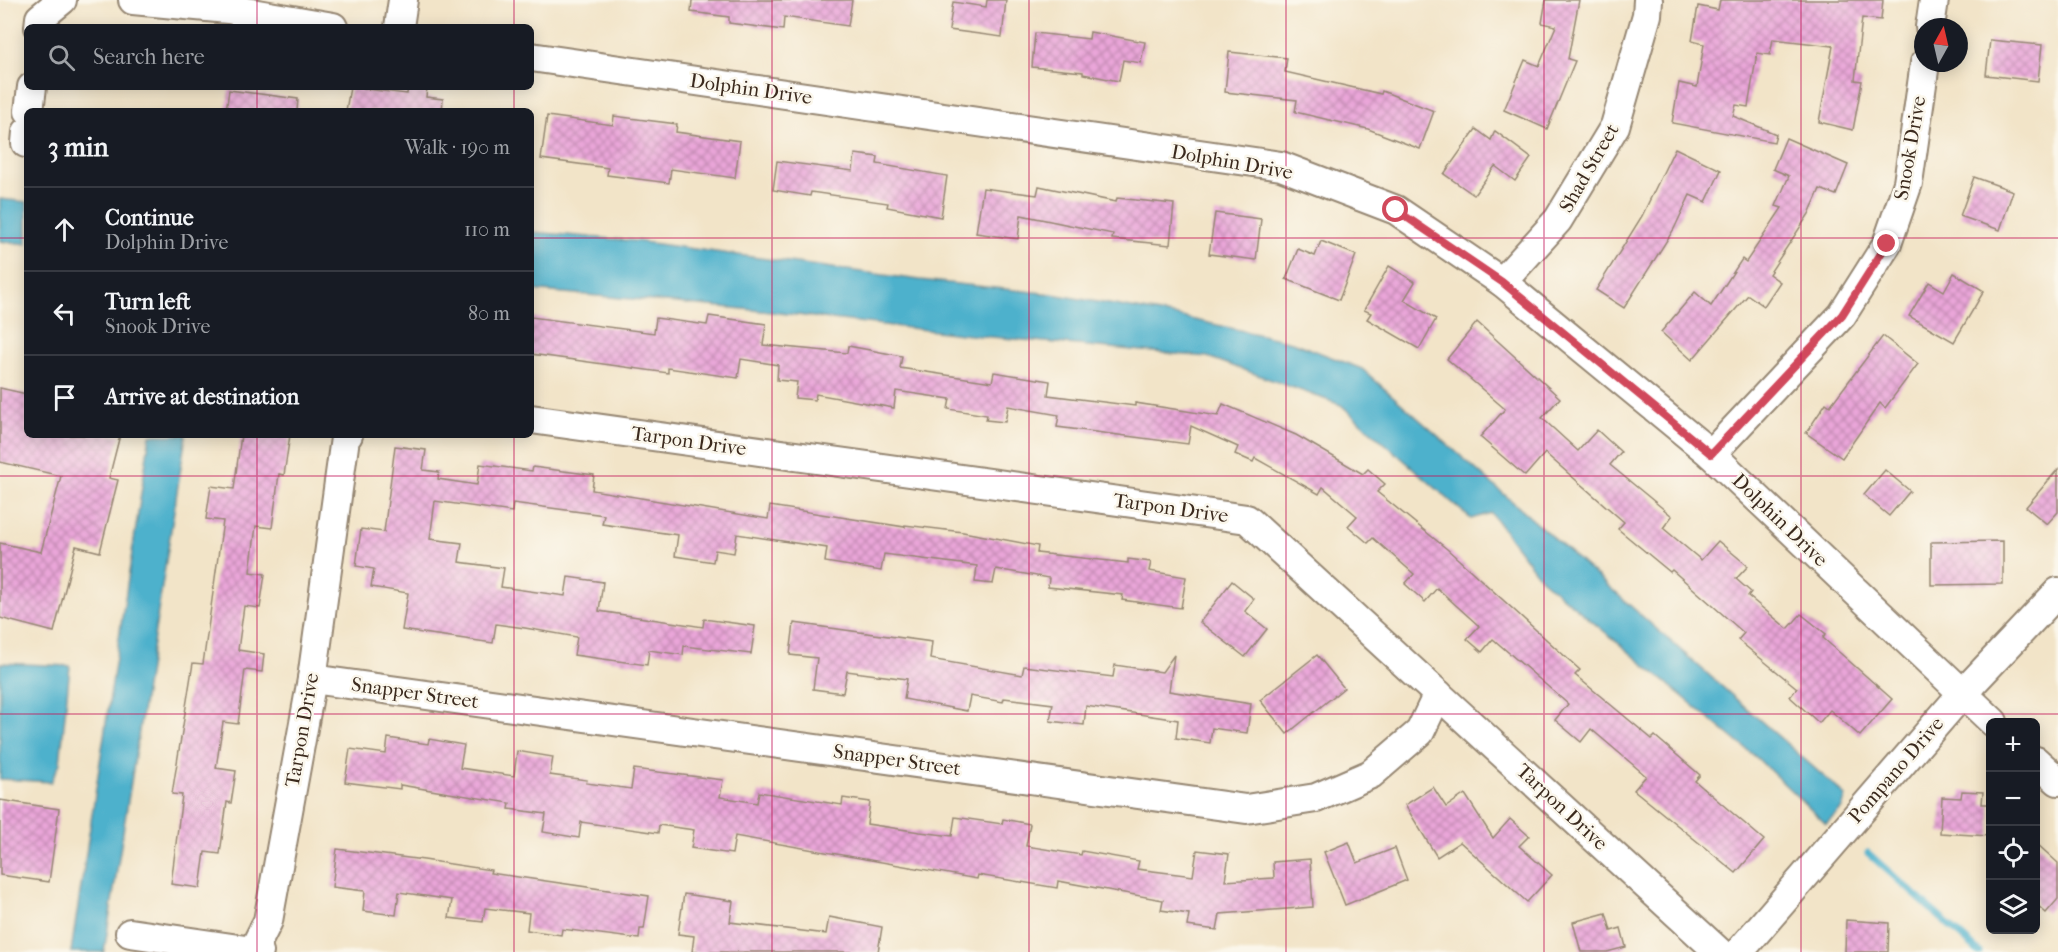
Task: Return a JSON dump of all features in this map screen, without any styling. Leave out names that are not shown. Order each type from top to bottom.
[{"type":"street","points":[[39,24],[40,18],[62,0]]},
{"type":"street","points":[[134,0],[228,9],[316,24]]},
{"type":"street","points":[[399,24],[403,0]]},
{"type":"street","name":"Shad Street","points":[[1502,282],[1558,220],[1615,126],[1647,15],[1648,0]]},
{"type":"street","points":[[1931,18],[1934,0]]},
{"type":"street","name":"Dolphin Drive","points":[[534,57],[1281,166],[1396,210],[1502,282],[1711,454],[1988,718]]},
{"type":"street","name":"Snook Drive","points":[[1711,454],[1842,315],[1887,244],[1908,183],[1924,72]]},
{"type":"street","points":[[29,108],[32,90]]},
{"type":"street","name":"Tarpon Drive","points":[[534,419],[1247,519],[1719,952]]},
{"type":"street","name":"Tarpon Drive","points":[[256,952],[268,921],[312,679],[345,438]]},
{"type":"street","name":"Pompano Drive","points":[[1739,952],[1962,694],[2058,592]]},
{"type":"street","name":"Snapper Street","points":[[312,679],[1246,809],[1316,798],[1371,774],[1420,732],[1438,694]]},
{"type":"street","points":[[2040,765],[2058,781]]},
{"type":"street","points":[[130,933],[256,952]]},
{"type":"water","points":[[0,199],[24,202],[24,244],[0,241]]},
{"type":"water","points":[[534,232],[636,241],[920,280],[1052,294],[1177,316],[1292,342],[1362,369],[1846,796],[1842,808],[1826,824],[1757,758],[1541,579],[1491,513],[1471,519],[1341,405],[1208,357],[970,335],[744,309],[534,290]]},
{"type":"water","points":[[150,438],[186,438],[104,952],[71,952]]},
{"type":"water","points":[[0,663],[70,666],[60,763],[51,782],[0,779]]},
{"type":"building","points":[[692,0],[852,0],[848,26],[784,17],[783,30],[729,23],[729,17],[691,12]]},
{"type":"building","points":[[987,0],[1006,0],[1002,37],[949,30],[953,2],[986,7]]},
{"type":"building","points":[[1546,0],[1579,0],[1568,59],[1575,61],[1547,129],[1504,110],[1525,60],[1539,66],[1556,26],[1542,23]]},
{"type":"building","points":[[1720,0],[1883,0],[1881,20],[1862,18],[1855,80],[1862,81],[1853,130],[1819,122],[1833,46],[1773,39],[1770,55],[1757,53],[1748,107],[1736,105],[1733,116],[1776,134],[1774,142],[1672,123],[1679,83],[1697,87],[1704,44],[1692,41],[1698,6],[1718,10]]},
{"type":"building","points":[[1090,32],[1145,42],[1141,63],[1123,60],[1119,81],[1083,74],[1083,72],[1032,67],[1035,33],[1089,39]]},
{"type":"building","points":[[1990,40],[2042,45],[2038,81],[1986,75]]},
{"type":"building","points":[[1229,52],[1287,58],[1285,72],[1381,94],[1382,91],[1434,111],[1420,149],[1368,129],[1295,112],[1297,100],[1225,92]]},
{"type":"building","points":[[229,90],[298,99],[297,108],[226,108]]},
{"type":"building","points":[[350,90],[407,94],[408,90],[427,90],[426,97],[443,99],[442,108],[346,108]]},
{"type":"building","points":[[547,116],[613,125],[614,116],[677,124],[676,132],[740,141],[735,178],[671,169],[669,183],[607,175],[608,168],[541,159]]},
{"type":"building","points":[[1476,129],[1491,140],[1495,131],[1531,158],[1515,181],[1495,166],[1474,195],[1444,174]]},
{"type":"building","points":[[1786,138],[1848,165],[1836,195],[1820,189],[1809,214],[1769,274],[1780,282],[1764,306],[1748,295],[1692,360],[1661,332],[1695,292],[1711,306],[1742,259],[1746,262],[1782,208],[1776,206],[1789,176],[1773,169]]},
{"type":"building","points":[[1675,148],[1721,170],[1706,202],[1690,195],[1674,229],[1624,308],[1596,290],[1642,216]]},
{"type":"building","points":[[855,154],[878,157],[877,164],[947,176],[941,217],[887,207],[888,203],[811,192],[810,196],[773,190],[777,161],[853,171]]},
{"type":"building","points":[[1974,177],[2013,191],[2000,230],[1960,216]]},
{"type":"building","points":[[1039,186],[1116,202],[1117,198],[1174,204],[1170,245],[1112,239],[1113,234],[1021,215],[1018,239],[976,233],[983,188],[1037,195]]},
{"type":"building","points":[[1215,213],[1261,219],[1256,260],[1209,254]]},
{"type":"building","points":[[1321,241],[1356,255],[1339,300],[1286,279],[1298,249],[1315,256]]},
{"type":"building","points":[[1389,266],[1415,282],[1404,300],[1436,319],[1419,349],[1367,319],[1371,313],[1364,310]]},
{"type":"building","points":[[1954,273],[1984,291],[1954,342],[1909,316],[1929,282],[1944,291]]},
{"type":"building","points":[[709,316],[766,324],[763,345],[847,353],[848,346],[902,356],[900,368],[992,382],[994,372],[1050,381],[1048,395],[1135,406],[1135,403],[1218,416],[1223,404],[1296,435],[1363,474],[1368,469],[1385,484],[1377,492],[1447,549],[1580,670],[1575,675],[1652,739],[1655,736],[1700,775],[1695,781],[1764,840],[1736,873],[1634,790],[1646,776],[1591,729],[1581,742],[1555,720],[1568,704],[1493,639],[1482,652],[1467,639],[1479,626],[1437,588],[1425,602],[1405,584],[1414,574],[1373,538],[1368,543],[1348,526],[1357,516],[1323,487],[1319,494],[1255,458],[1253,462],[1235,454],[1238,447],[1191,426],[1188,444],[1057,427],[1059,415],[1008,406],[1005,422],[986,420],[987,415],[948,409],[950,399],[896,391],[894,408],[816,394],[815,400],[795,398],[797,382],[777,380],[778,365],[741,359],[738,378],[668,368],[668,373],[534,354],[534,317],[654,333],[656,318],[707,325]]},
{"type":"building","points":[[1477,322],[1560,398],[1542,418],[1578,451],[1597,430],[1621,452],[1610,465],[1672,516],[1663,528],[1701,560],[1718,541],[1748,566],[1736,579],[1751,592],[1748,596],[1788,629],[1801,614],[1826,634],[1823,638],[1892,699],[1860,736],[1830,710],[1819,723],[1790,697],[1797,688],[1738,640],[1744,633],[1672,570],[1670,572],[1618,529],[1624,522],[1545,453],[1525,476],[1480,437],[1505,409],[1447,359]]},
{"type":"building","points":[[1883,336],[1918,364],[1885,408],[1880,403],[1842,458],[1806,433],[1826,403],[1830,406]]},
{"type":"building","points":[[0,388],[24,393],[24,438],[119,438],[109,478],[118,480],[100,552],[76,546],[54,632],[0,618],[0,543],[41,552],[61,476],[0,462]]},
{"type":"building","points":[[241,438],[290,438],[284,475],[279,474],[272,528],[256,526],[250,572],[265,574],[260,608],[244,606],[238,650],[264,654],[262,672],[245,670],[238,724],[223,722],[216,768],[236,771],[231,803],[227,802],[220,854],[205,852],[200,888],[171,884],[182,795],[172,794],[193,663],[203,664],[223,521],[206,519],[211,486],[234,489]]},
{"type":"building","points":[[395,446],[426,450],[423,470],[439,472],[438,479],[477,485],[480,464],[532,471],[533,467],[594,475],[592,490],[768,519],[770,506],[905,527],[905,525],[963,532],[1038,546],[1037,553],[1128,563],[1128,559],[1151,562],[1149,571],[1186,577],[1181,608],[1122,600],[1123,595],[1048,587],[1049,578],[996,569],[993,584],[975,582],[977,566],[884,554],[881,571],[825,562],[827,548],[737,534],[734,553],[715,550],[713,562],[675,556],[678,535],[602,524],[604,515],[513,503],[512,512],[435,501],[430,539],[462,543],[459,562],[504,568],[501,587],[565,596],[568,577],[603,582],[599,611],[703,627],[704,619],[755,626],[751,654],[684,646],[683,655],[649,650],[647,665],[574,655],[577,637],[525,628],[496,624],[493,643],[402,630],[408,593],[371,587],[374,569],[356,566],[361,529],[384,532]]},
{"type":"building","points":[[2058,469],[2058,512],[2047,524],[2026,507]]},
{"type":"building","points":[[1885,470],[1910,491],[1889,516],[1864,495]]},
{"type":"building","points":[[2003,541],[2003,584],[1931,585],[1931,542]]},
{"type":"building","points":[[1232,581],[1254,599],[1245,611],[1267,629],[1245,657],[1200,622]]},
{"type":"building","points":[[794,623],[932,642],[930,659],[1022,675],[1024,666],[1113,677],[1115,665],[1162,672],[1174,655],[1169,691],[1251,704],[1247,733],[1212,728],[1210,743],[1176,738],[1178,720],[1086,706],[1084,725],[1050,721],[1053,704],[1004,698],[1003,702],[970,696],[967,711],[904,699],[907,679],[847,671],[843,693],[813,689],[817,658],[790,655]]},
{"type":"building","points":[[1317,655],[1344,688],[1287,734],[1260,700]]},
{"type":"building","points":[[388,738],[428,744],[429,739],[464,745],[460,768],[514,776],[517,751],[553,757],[550,775],[587,780],[586,783],[631,789],[634,769],[723,780],[720,797],[757,803],[759,792],[842,805],[843,798],[870,802],[867,824],[920,832],[952,836],[955,817],[1002,824],[1003,819],[1030,824],[1026,846],[1081,855],[1082,851],[1139,861],[1137,869],[1193,876],[1197,850],[1229,854],[1225,881],[1274,878],[1273,862],[1310,859],[1313,907],[1220,914],[1217,930],[1187,926],[1189,914],[1161,910],[1163,900],[1058,881],[1057,888],[978,875],[977,879],[735,836],[732,854],[691,848],[694,830],[659,825],[658,833],[581,822],[579,838],[543,832],[546,814],[509,809],[510,803],[400,785],[400,789],[345,782],[350,749],[386,754]]},
{"type":"building","points":[[1433,787],[1446,807],[1465,794],[1493,838],[1510,819],[1529,836],[1519,846],[1552,875],[1527,902],[1460,842],[1437,857],[1405,805]]},
{"type":"building","points":[[1962,791],[1983,792],[1982,804],[1986,804],[1986,836],[1940,833],[1942,797],[1961,798]]},
{"type":"building","points":[[0,800],[59,809],[49,882],[0,875]]},
{"type":"building","points":[[1349,842],[1357,863],[1395,848],[1407,880],[1345,905],[1324,852]]},
{"type":"building","points":[[2040,847],[2058,863],[2058,899],[2046,913],[2040,908]]},
{"type":"building","points":[[337,849],[491,870],[490,873],[649,896],[644,929],[640,929],[639,939],[562,929],[561,935],[527,930],[529,913],[485,908],[483,922],[449,918],[452,900],[399,892],[396,915],[363,911],[365,891],[332,887]]},
{"type":"building","points":[[684,894],[733,901],[730,922],[826,934],[829,917],[882,927],[878,952],[692,952],[694,936],[678,934]]},
{"type":"building","points":[[1606,913],[1611,931],[1621,928],[1626,947],[1607,952],[1581,952],[1573,922]]},
{"type":"building","points":[[1846,920],[1889,923],[1888,952],[1845,952]]},
{"type":"waterway","points":[[1868,853],[1979,952]]},
{"type":"route","points":[[1396,210],[1502,282],[1711,454],[1842,315],[1887,244]]}]
